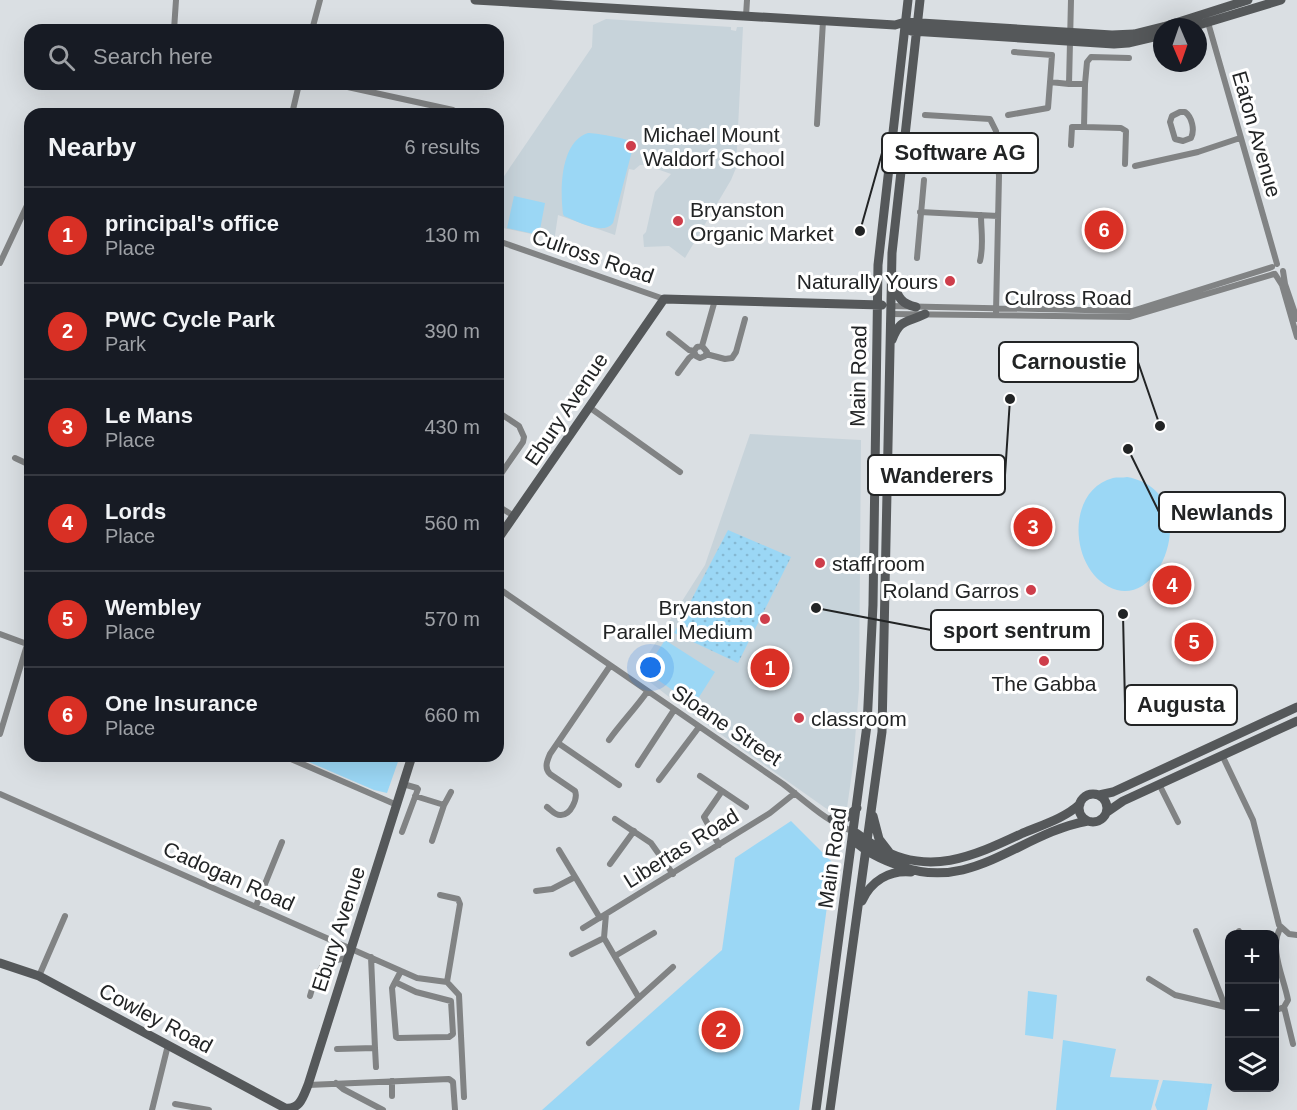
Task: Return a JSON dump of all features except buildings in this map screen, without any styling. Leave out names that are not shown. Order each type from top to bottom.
[{"type":"main road","points":[[475,0],[607,4],[746,16],[1070,37],[1134,34],[1153,29]]},
{"type":"main road","name":"Main Road","points":[[816,1110],[867,725],[872,645],[876,310],[880,241],[908,0]]},
{"type":"main road","points":[[1206,18],[1248,0]]},
{"type":"main road","points":[[1206,18],[1281,0]]},
{"type":"main road","points":[[920,3],[924,15],[935,24]]},
{"type":"main road","name":"Main Road","points":[[830,1110],[859,909],[883,711],[891,276],[920,3]]},
{"type":"main road","points":[[876,24],[889,27],[897,33],[902,50]]},
{"type":"main road","points":[[917,27],[935,24],[1122,44],[1153,37]]},
{"type":"main road","points":[[891,276],[899,299],[907,305],[916,307]]},
{"type":"main road","name":"Culross Road","points":[[664,299],[858,305],[876,310],[890,310]]},
{"type":"main road","name":"Ebury Avenue","points":[[504,530],[664,299]]},
{"type":"main road","points":[[890,346],[900,324],[926,314]]},
{"type":"main road","points":[[1297,707],[1113,792],[1088,795],[1080,804],[1080,812],[1088,821],[1098,822],[1119,803],[1297,721]]},
{"type":"main road","points":[[1176,763],[1186,762],[1217,750],[1221,755]]},
{"type":"main road","name":"Ebury Avenue","points":[[294,1109],[302,1099],[308,1085],[410,762]]},
{"type":"main road","points":[[1140,780],[1155,780],[1160,784]]},
{"type":"main road","points":[[1124,787],[1133,796]]},
{"type":"main road","points":[[1099,795],[1107,804],[1107,812]]},
{"type":"main road","name":"Sloane Street","points":[[851,833],[890,853],[913,861],[933,863],[971,856],[1065,814],[1080,804]]},
{"type":"main road","points":[[832,819],[846,818],[857,808]]},
{"type":"main road","points":[[872,810],[879,839],[890,853]]},
{"type":"main road","name":"Sloane Street","points":[[851,833],[866,851],[903,867],[937,874],[972,868],[1067,826],[1088,821]]},
{"type":"main road","points":[[859,909],[870,888],[886,875],[904,872],[937,874]]},
{"type":"main road","name":"Cowley Road","points":[[0,963],[39,976],[285,1108],[294,1109]]},
{"type":"street","points":[[174,24],[176,0]]},
{"type":"street","points":[[314,24],[320,0]]},
{"type":"street","points":[[746,16],[747,0]]},
{"type":"street","points":[[1069,84],[1071,0]]},
{"type":"street","points":[[816,124],[823,21]]},
{"type":"street","name":"Eaton Avenue","points":[[1207,22],[1275,270],[1282,285],[1297,337]]},
{"type":"street","points":[[1008,115],[1048,108],[1052,55],[1014,52]]},
{"type":"street","points":[[1084,126],[1087,62],[1091,57],[1129,58]]},
{"type":"street","points":[[1050,82],[1085,84]]},
{"type":"street","points":[[293,108],[298,90]]},
{"type":"street","points":[[361,90],[444,108]]},
{"type":"street","points":[[1185,112],[1189,116],[1193,131],[1191,138],[1183,141],[1175,139],[1170,122],[1172,116],[1185,112]]},
{"type":"street","points":[[925,115],[990,119],[996,131],[999,176],[996,312]]},
{"type":"street","points":[[1071,145],[1072,128],[1084,126],[1126,130],[1125,164]]},
{"type":"street","points":[[1135,166],[1186,155],[1240,138]]},
{"type":"street","points":[[1183,141],[1186,155]]},
{"type":"street","points":[[917,258],[924,180]]},
{"type":"street","points":[[0,263],[24,212]]},
{"type":"street","points":[[920,212],[998,216]]},
{"type":"street","points":[[980,261],[983,246],[981,215]]},
{"type":"street","name":"Culross Road","points":[[504,243],[664,299]]},
{"type":"street","points":[[1275,270],[1281,265],[1297,319]]},
{"type":"street","name":"Culross Road","points":[[890,310],[926,314],[1132,311],[1275,270]]},
{"type":"street","points":[[702,346],[715,300]]},
{"type":"street","name":"Culross Road","points":[[890,310],[916,307],[996,312]]},
{"type":"street","points":[[669,334],[700,358],[706,354],[725,359],[732,357],[736,352],[746,319]]},
{"type":"street","points":[[678,373],[697,347],[702,346]]},
{"type":"street","points":[[702,346],[706,354]]},
{"type":"street","points":[[588,407],[680,472]]},
{"type":"street","points":[[504,416],[519,426],[524,437],[504,469]]},
{"type":"street","points":[[15,458],[24,462]]},
{"type":"street","points":[[504,510],[514,516]]},
{"type":"street","name":"Sloane Street","points":[[504,592],[851,833]]},
{"type":"street","points":[[0,634],[24,643]]},
{"type":"street","points":[[0,734],[24,657]]},
{"type":"street","points":[[547,807],[562,815],[567,812],[577,797],[575,791],[547,771],[548,759],[610,666]]},
{"type":"street","points":[[609,740],[647,692]]},
{"type":"street","points":[[638,765],[674,710]]},
{"type":"street","points":[[659,780],[699,727]]},
{"type":"street","points":[[558,743],[619,785]]},
{"type":"street","points":[[1221,755],[1253,820],[1283,929]]},
{"type":"street","points":[[298,762],[397,805]]},
{"type":"street","points":[[700,776],[746,807]]},
{"type":"street","points":[[402,832],[417,788],[403,784]]},
{"type":"street","points":[[1160,784],[1178,822]]},
{"type":"street","points":[[432,841],[444,805],[451,792]]},
{"type":"street","points":[[719,845],[704,817],[723,792]]},
{"type":"street","name":"Libertas Road","points":[[583,928],[770,813],[795,793]]},
{"type":"street","name":"Cadogan Road","points":[[0,794],[417,978],[447,982]]},
{"type":"street","points":[[415,796],[444,805]]},
{"type":"street","points":[[615,819],[651,843],[673,874]]},
{"type":"street","points":[[610,864],[634,831]]},
{"type":"street","points":[[256,906],[282,842]]},
{"type":"street","points":[[559,850],[603,916],[604,938],[639,998]]},
{"type":"street","points":[[536,891],[552,889],[575,877]]},
{"type":"street","points":[[440,895],[458,899],[460,904],[447,982],[459,995],[464,1097]]},
{"type":"street","points":[[39,976],[65,916]]},
{"type":"street","points":[[1283,929],[1297,935]]},
{"type":"street","points":[[1279,1009],[1284,1007],[1288,1000],[1276,949],[1276,938],[1283,929]]},
{"type":"street","points":[[1196,931],[1225,1002]]},
{"type":"street","points":[[615,956],[654,933]]},
{"type":"street","points":[[572,954],[604,938]]},
{"type":"street","points":[[371,957],[376,1067]]},
{"type":"street","points":[[310,996],[315,979],[325,962],[348,958]]},
{"type":"street","points":[[589,1043],[673,967]]},
{"type":"street","points":[[395,982],[416,992],[451,1001],[453,1034],[449,1037],[397,1038],[392,988],[395,982],[401,971]]},
{"type":"street","points":[[1149,979],[1179,996],[1225,1007]]},
{"type":"street","points":[[1284,1007],[1293,1044]]},
{"type":"street","points":[[152,1110],[168,1045]]},
{"type":"street","points":[[337,1049],[375,1048]]},
{"type":"street","points":[[308,1085],[450,1079],[453,1082],[455,1110]]},
{"type":"street","points":[[392,1081],[392,1096]]},
{"type":"street","points":[[336,1083],[383,1110]]},
{"type":"street","points":[[175,1104],[209,1110]]},
{"type":"shaded area","name":"Michael Mount Waldorf School","points":[[606,19],[731,27],[731,30],[736,31],[737,27],[743,27],[736,168],[685,258],[669,246],[644,247],[643,235],[646,232],[655,192],[671,174],[646,165],[640,165],[634,170],[629,169],[615,235],[558,215],[554,242],[541,236],[504,228],[504,176],[592,47],[593,25]]},
{"type":"shaded area","points":[[588,133],[622,138],[629,141],[632,146],[613,223],[609,227],[597,228],[563,214],[562,180],[567,156],[579,138]]},
{"type":"shaded area","points":[[514,196],[545,203],[539,235],[507,228]]},
{"type":"shaded area","name":"Bryanston Parallel Medium","points":[[750,434],[861,440],[859,689],[853,765],[844,815],[838,816],[824,807],[682,707],[637,672],[705,565]]},
{"type":"shaded area","points":[[1127,477],[1150,486],[1164,502],[1170,522],[1169,543],[1161,563],[1150,580],[1135,589],[1117,590],[1101,582],[1090,569],[1082,552],[1079,534],[1080,516],[1086,499],[1097,486],[1113,478]]},
{"type":"shaded area","points":[[728,530],[791,557],[738,663],[674,633]]},
{"type":"shaded area","points":[[665,640],[715,672],[694,705],[645,671]]},
{"type":"shaded area","points":[[309,762],[398,762],[387,793],[374,790]]},
{"type":"shaded area","points":[[791,821],[833,863],[799,1110],[542,1110],[722,950],[735,858]]},
{"type":"shaded area","points":[[1028,991],[1057,995],[1053,1039],[1025,1035]]},
{"type":"shaded area","points":[[1063,1040],[1116,1049],[1110,1077],[1159,1080],[1151,1110],[1056,1110]]},
{"type":"shaded area","points":[[1163,1080],[1212,1084],[1207,1110],[1157,1110],[1155,1105]]},
{"type":"place","name":"Michael Mount Waldorf School","points":[[631,146]]},
{"type":"place","name":"Bryanston Organic Market","points":[[678,221]]},
{"type":"place","name":"One Insurance","points":[[1104,230]]},
{"type":"place","name":"Software AG","points":[[860,231]]},
{"type":"place","name":"Naturally Yours","points":[[950,281]]},
{"type":"place","name":"Wanderers","points":[[1010,399]]},
{"type":"place","name":"Carnoustie","points":[[1160,426]]},
{"type":"place","name":"Newlands","points":[[1128,449]]},
{"type":"place","name":"Le Mans","points":[[1033,527]]},
{"type":"place","name":"staff room","points":[[820,563]]},
{"type":"place","name":"Lords","points":[[1172,585]]},
{"type":"place","name":"Roland Garros","points":[[1031,590]]},
{"type":"place","name":"sport sentrum","points":[[816,608]]},
{"type":"place","name":"Augusta","points":[[1123,614]]},
{"type":"place","name":"Bryanston Parallel Medium","points":[[765,619]]},
{"type":"place","name":"Wembley","points":[[1194,642]]},
{"type":"place","name":"The Gabba","points":[[1044,661]]},
{"type":"place","name":"principal's office","points":[[770,668]]},
{"type":"place","name":"classroom","points":[[799,718]]},
{"type":"place","name":"PWC Cycle Park","points":[[721,1030]]}]
